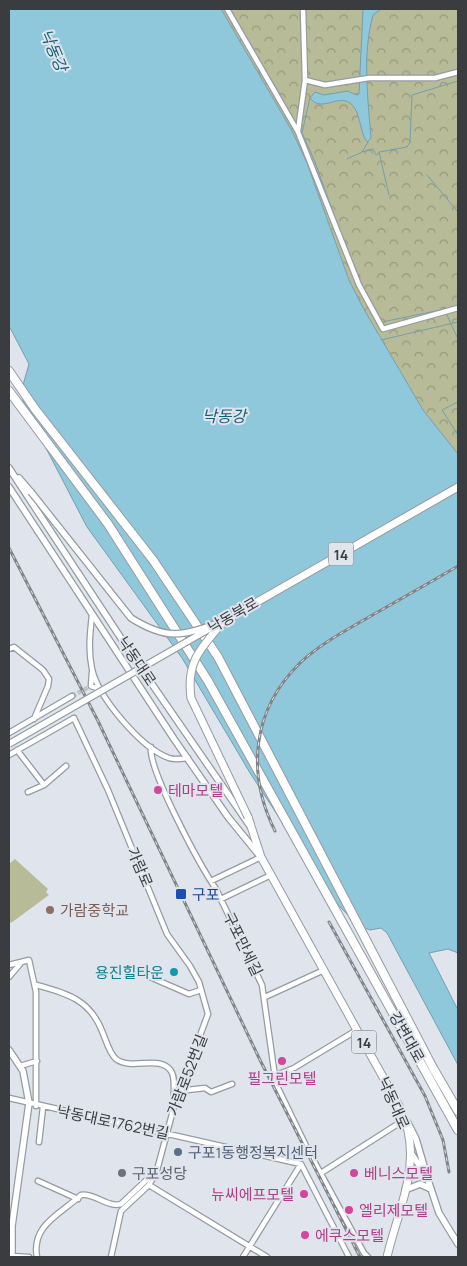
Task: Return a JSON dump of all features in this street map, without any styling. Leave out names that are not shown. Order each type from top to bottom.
[{"type":"highway","name":"강변대로","points":[[9,371],[41,417],[153,560],[218,657],[433,1068],[458,1112]]},
{"type":"highway","name":"강변대로","points":[[9,391],[108,524],[208,680],[458,1130]]},
{"type":"main road","name":"14","points":[[9,467],[131,618],[162,634],[188,634],[224,621]]},
{"type":"main road","name":"낙동대로","points":[[9,467],[136,660],[251,829],[260,856]]},
{"type":"main road","name":"낙동대로","points":[[9,487],[92,615],[228,817],[260,856],[358,1030],[403,1117],[408,1131],[410,1153],[405,1190],[387,1257]]},
{"type":"main road","name":"낙동북로","points":[[9,744],[458,487]]},
{"type":"main road","name":"14","points":[[224,621],[194,658],[189,683],[191,698],[248,817],[260,856]]},
{"type":"main road","points":[[9,1050],[20,1066],[27,1086],[29,1103],[12,1226],[12,1257]]},
{"type":"main road","points":[[403,1117],[416,1139],[439,1213],[458,1244]]},
{"type":"main road","points":[[410,1153],[427,1177]]},
{"type":"main road","points":[[405,1190],[420,1184],[431,1189]]},
{"type":"main road","points":[[382,1257],[391,1241]]},
{"type":"street","points":[[227,9],[298,132],[359,285],[383,328],[458,308]]},
{"type":"street","points":[[298,132],[305,80],[303,9]]},
{"type":"street","points":[[305,80],[325,85],[369,78],[435,78],[458,72]]},
{"type":"street","points":[[92,615],[89,640],[92,670],[91,686],[100,689],[124,722],[151,747],[170,758],[188,758]]},
{"type":"street","points":[[9,649],[14,647],[31,660],[49,679],[48,686],[34,719]]},
{"type":"street","points":[[9,734],[72,696]]},
{"type":"street","name":"가람로","points":[[18,750],[74,718],[108,790],[167,934],[190,966],[202,990],[208,1014]]},
{"type":"street","name":"구포만세길","points":[[151,747],[153,763],[165,792],[221,899],[262,985],[274,1076],[283,1099],[364,1253],[368,1257]]},
{"type":"street","points":[[9,755],[18,750],[44,785]]},
{"type":"street","points":[[28,792],[44,785],[66,766]]},
{"type":"street","points":[[211,881],[260,856]]},
{"type":"street","points":[[221,899],[271,875]]},
{"type":"street","points":[[9,965],[29,960],[36,985],[36,1106]]},
{"type":"street","points":[[9,977],[21,963]]},
{"type":"street","points":[[265,997],[324,970]]},
{"type":"street","points":[[150,976],[189,994],[202,990]]},
{"type":"street","points":[[36,985],[66,995],[92,1011],[112,1053],[117,1059],[134,1064],[160,1064],[170,1069],[173,1076],[175,1103]]},
{"type":"street","name":"가람로52번길","points":[[111,1257],[121,1211],[149,1185],[158,1170],[166,1132],[175,1103],[206,1025],[208,1014]]},
{"type":"street","points":[[274,1076],[294,1068],[358,1030]]},
{"type":"street","points":[[20,1066],[37,1061]]},
{"type":"street","points":[[179,1091],[204,1088],[211,1092],[232,1084]]},
{"type":"street","name":"낙동대로1762번길","points":[[9,1098],[36,1106],[166,1132],[301,1164]]},
{"type":"street","points":[[39,1142],[43,1107]]},
{"type":"street","points":[[321,1173],[403,1117]]},
{"type":"street","points":[[243,1257],[301,1164]]},
{"type":"street","points":[[301,1164],[349,1257]]},
{"type":"street","points":[[37,1257],[35,1246],[39,1232],[78,1198],[85,1194],[115,1205],[122,1204],[158,1170]]},
{"type":"street","points":[[38,1181],[78,1198]]},
{"type":"street","points":[[149,1185],[267,1257]]},
{"type":"street","points":[[12,1257],[29,1257]]},
{"type":"green space","points":[[221,9],[458,9],[458,454],[423,410],[362,306],[349,280],[307,163],[292,131]]},
{"type":"green space","points":[[15,859],[48,889],[46,892],[49,895],[11,923],[9,920],[9,864]]},
{"type":"water","name":"낙동강","points":[[9,9],[221,9],[292,131],[307,163],[349,280],[362,306],[423,410],[458,454],[458,953],[448,949],[429,953],[458,1010],[458,1065],[387,933],[381,928],[370,930],[357,925],[331,897],[250,773],[182,658],[87,527],[23,404],[23,385],[29,364],[9,326]]},
{"type":"water","points":[[363,9],[381,9],[373,15],[368,45],[367,92],[371,138],[367,142],[354,106],[345,101],[319,104],[310,98],[315,92],[324,95],[348,91],[356,95],[359,94]]},
{"type":"waterway","points":[[389,195],[379,152],[407,147],[410,142],[412,95],[458,81]]},
{"type":"waterway","points":[[310,98],[302,133],[315,162],[334,215]]},
{"type":"waterway","points":[[347,159],[362,152],[368,142]]},
{"type":"waterway","points":[[362,152],[373,149],[376,155],[379,153]]},
{"type":"waterway","points":[[427,175],[458,212]]},
{"type":"waterway","points":[[360,282],[382,322],[445,309]]},
{"type":"waterway","points":[[446,313],[458,339]]},
{"type":"waterway","points":[[381,340],[458,322]]},
{"type":"waterway","points":[[458,402],[442,410],[458,435]]},
{"type":"tunnel","points":[[72,696],[91,686]]},
{"type":"railway","points":[[9,548],[98,721],[260,1060],[360,1257]]},
{"type":"railway","points":[[275,831],[260,787],[259,743],[263,722],[272,701],[284,681],[300,663],[324,644],[458,566]]},
{"type":"railway","points":[[329,922],[425,1096],[443,1140],[449,1172]]},
{"type":"place","name":"테마모텔","points":[[158,790]]},
{"type":"place","name":"구포","points":[[181,894]]},
{"type":"place","name":"가람중학교","points":[[50,910]]},
{"type":"place","name":"용진힐타운","points":[[174,972]]},
{"type":"place","name":"필그린모텔","points":[[282,1061]]},
{"type":"place","name":"구포1동행정복지센터","points":[[178,1152]]},
{"type":"place","name":"구포성당","points":[[122,1173]]},
{"type":"place","name":"베니스모텔","points":[[354,1173]]},
{"type":"place","name":"뉴씨에프모텔","points":[[304,1194]]},
{"type":"place","name":"엘리제모텔","points":[[349,1210]]},
{"type":"place","name":"에쿠스모텔","points":[[305,1235]]}]
